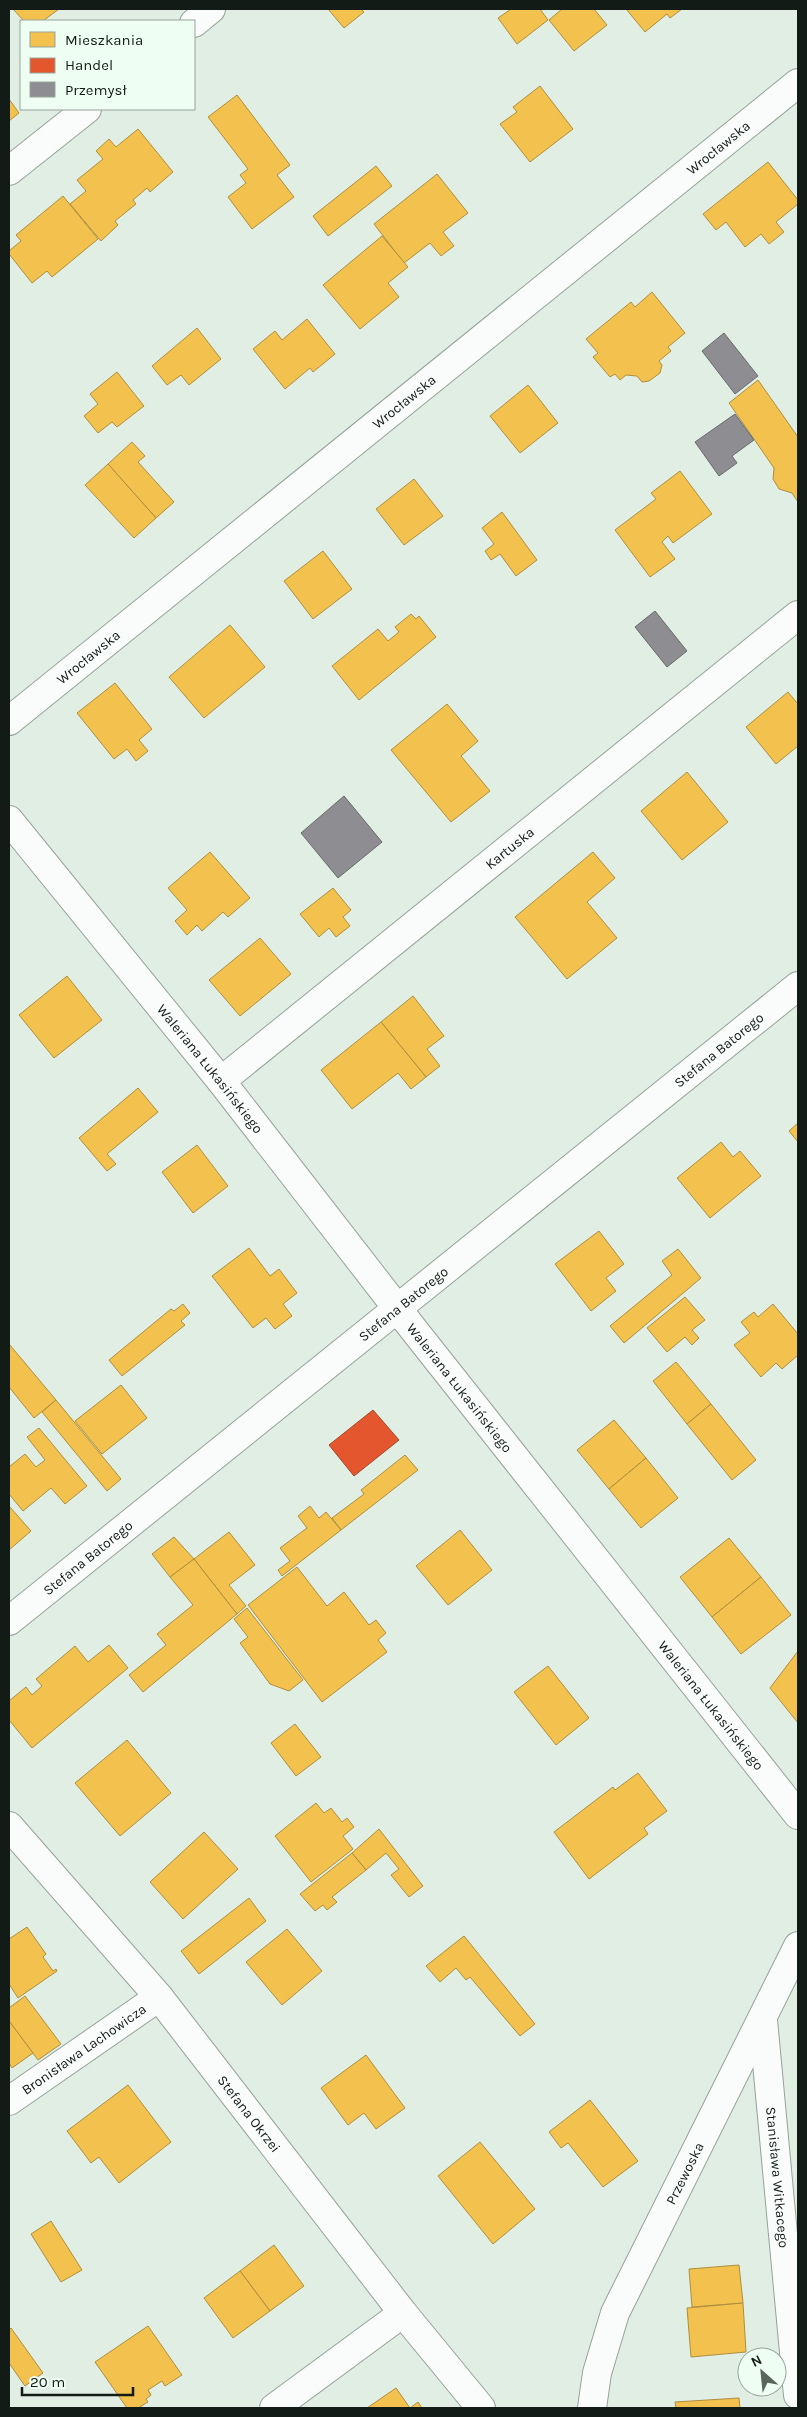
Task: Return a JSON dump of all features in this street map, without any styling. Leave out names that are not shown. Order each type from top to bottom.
[{"type":"street","points":[[195,22],[211,9]]},
{"type":"street","name":"Wrocławska","points":[[9,721],[798,83]]},
{"type":"street","points":[[9,171],[86,110]]},
{"type":"street","name":"Kartuska","points":[[221,1081],[798,615]]},
{"type":"street","name":"Waleriana Łukasińskiego","points":[[9,820],[221,1081],[398,1310],[798,1815]]},
{"type":"street","name":"Stefana Batorego","points":[[9,1620],[398,1310],[798,986]]},
{"type":"street","name":"Stefana Okrzei","points":[[9,1826],[159,1997],[403,2312],[481,2408]]},
{"type":"street","name":"Przewoska","points":[[592,2408],[597,2373],[615,2314],[763,2020],[798,1946]]},
{"type":"street","name":"Bronisława Lachowicza","points":[[9,2101],[159,1997]]},
{"type":"street","name":"Stanisława Witkacego","points":[[763,2020],[798,2395]]},
{"type":"street","points":[[274,2408],[403,2312]]},
{"type":"building: Mieszkania","points":[[13,9],[59,9],[44,20],[23,20]]},
{"type":"building: Mieszkania","points":[[328,9],[361,9],[364,12],[344,28]]},
{"type":"building: Mieszkania","points":[[511,9],[540,9],[548,20],[517,44],[498,18]]},
{"type":"building: Mieszkania","points":[[562,9],[594,9],[607,25],[574,51],[549,20]]},
{"type":"building: Mieszkania","points":[[626,9],[682,9],[670,18],[667,14],[645,32]]},
{"type":"building: Mieszkania","points":[[540,86],[573,129],[530,162],[500,124],[517,112],[513,107]]},
{"type":"building: Mieszkania","points":[[237,95],[290,165],[277,175],[294,197],[252,229],[228,197],[246,183],[240,175],[248,169],[208,117]]},
{"type":"building: Mieszkania","points":[[9,99],[19,113],[9,121]]},
{"type":"building: Mieszkania","points":[[138,129],[173,172],[150,192],[147,188],[133,200],[136,204],[115,221],[118,225],[101,241],[70,204],[86,191],[77,180],[103,159],[96,151],[109,139],[116,147]]},
{"type":"building: Mieszkania","points":[[768,162],[798,200],[798,204],[776,222],[784,232],[769,244],[761,234],[745,247],[726,222],[716,230],[703,214]]},
{"type":"building: Mieszkania","points":[[376,166],[392,186],[328,236],[313,216]]},
{"type":"building: Mieszkania","points":[[437,174],[468,213],[443,232],[454,246],[441,256],[430,243],[404,263],[374,224]]},
{"type":"building: Mieszkania","points":[[63,196],[98,239],[52,277],[47,271],[32,283],[9,254],[9,251],[21,241],[16,235]]},
{"type":"building: Mieszkania","points":[[382,236],[408,267],[388,283],[399,297],[360,329],[323,285]]},
{"type":"building: Mieszkania","points":[[652,292],[685,333],[668,347],[671,351],[659,361],[662,365],[660,373],[649,381],[642,382],[637,376],[626,375],[620,380],[615,374],[610,377],[593,357],[598,353],[586,339],[631,302],[635,307]]},
{"type":"building: Mieszkania","points":[[307,319],[335,354],[313,372],[310,368],[285,389],[253,349],[275,331],[282,340]]},
{"type":"building: Mieszkania","points":[[197,328],[221,359],[189,385],[181,375],[167,385],[152,366]]},
{"type":"building: Mieszkania","points":[[117,372],[144,406],[117,427],[112,422],[98,433],[84,416],[98,404],[90,394]]},
{"type":"building: Mieszkania","points":[[758,380],[798,437],[798,502],[792,493],[779,489],[773,479],[774,468],[729,403]]},
{"type":"building: Mieszkania","points":[[528,385],[558,423],[520,453],[490,416]]},
{"type":"building: Mieszkania","points":[[132,442],[145,456],[138,462],[174,502],[156,518],[108,464]]},
{"type":"building: Mieszkania","points":[[108,464],[156,518],[134,538],[85,485]]},
{"type":"building: Mieszkania","points":[[680,471],[712,514],[673,543],[668,536],[662,542],[675,559],[650,577],[615,530],[656,499],[651,493]]},
{"type":"building: Mieszkania","points":[[414,479],[443,516],[404,545],[376,509]]},
{"type":"building: Mieszkania","points":[[502,512],[537,560],[516,576],[500,554],[491,560],[485,551],[494,544],[482,528]]},
{"type":"building: Mieszkania","points":[[323,551],[352,589],[313,619],[284,581]]},
{"type":"building: Mieszkania","points":[[411,614],[416,619],[419,616],[436,637],[359,700],[332,666],[378,629],[388,641],[399,632],[395,627]]},
{"type":"building: Mieszkania","points":[[230,625],[265,667],[204,718],[169,677]]},
{"type":"building: Mieszkania","points":[[115,683],[152,729],[139,740],[148,751],[136,761],[127,749],[114,759],[77,713]]},
{"type":"building: Mieszkania","points":[[788,692],[798,704],[798,746],[776,764],[746,727]]},
{"type":"building: Mieszkania","points":[[447,704],[478,741],[461,756],[490,791],[451,822],[391,750]]},
{"type":"building: Mieszkania","points":[[687,772],[728,822],[682,860],[641,811]]},
{"type":"building: Mieszkania","points":[[210,852],[250,898],[228,917],[223,912],[202,931],[197,925],[187,935],[175,921],[187,910],[168,888]]},
{"type":"building: Mieszkania","points":[[593,852],[615,878],[587,902],[617,938],[567,979],[515,917]]},
{"type":"building: Mieszkania","points":[[333,888],[351,910],[343,917],[350,926],[336,937],[329,928],[319,937],[300,914]]},
{"type":"building: Mieszkania","points":[[260,938],[291,974],[240,1016],[209,980]]},
{"type":"building: Mieszkania","points":[[67,976],[102,1020],[54,1058],[19,1015]]},
{"type":"building: Mieszkania","points":[[413,996],[444,1036],[427,1049],[440,1066],[426,1077],[381,1022]]},
{"type":"building: Mieszkania","points":[[381,1022],[426,1077],[411,1089],[398,1073],[352,1109],[321,1070]]},
{"type":"building: Mieszkania","points":[[138,1088],[158,1112],[107,1154],[116,1164],[107,1171],[79,1138]]},
{"type":"building: Mieszkania","points":[[798,1123],[798,1142],[789,1131]]},
{"type":"building: Mieszkania","points":[[721,1142],[733,1157],[740,1151],[761,1176],[710,1218],[677,1178]]},
{"type":"building: Mieszkania","points":[[197,1145],[228,1186],[193,1213],[162,1172]]},
{"type":"building: Mieszkania","points":[[599,1231],[624,1264],[606,1278],[616,1291],[591,1311],[555,1264]]},
{"type":"building: Mieszkania","points":[[249,1248],[270,1276],[279,1269],[297,1293],[283,1304],[292,1316],[275,1329],[266,1318],[253,1328],[212,1276]]},
{"type":"building: Mieszkania","points":[[678,1249],[701,1278],[624,1343],[610,1326],[672,1275],[662,1261]]},
{"type":"building: Mieszkania","points":[[685,1297],[705,1320],[692,1330],[699,1338],[692,1345],[685,1337],[667,1352],[647,1328]]},
{"type":"building: Mieszkania","points":[[183,1304],[190,1313],[181,1321],[185,1325],[122,1376],[109,1360],[171,1309],[174,1311]]},
{"type":"building: Mieszkania","points":[[773,1304],[798,1334],[798,1355],[782,1369],[776,1363],[761,1377],[734,1345],[750,1333],[741,1322],[754,1312],[758,1317]]},
{"type":"building: Mieszkania","points":[[9,1344],[56,1400],[34,1418],[9,1387]]},
{"type":"building: Mieszkania","points":[[676,1362],[711,1404],[687,1424],[653,1381]]},
{"type":"building: Mieszkania","points":[[121,1385],[147,1418],[102,1454],[75,1421]]},
{"type":"building: Mieszkania","points":[[56,1400],[121,1479],[107,1491],[42,1412]]},
{"type":"building: Mieszkania","points":[[711,1404],[756,1460],[732,1480],[687,1424]]},
{"type":"building: Mieszkania","points":[[614,1420],[646,1458],[609,1489],[577,1450]]},
{"type":"building: Mieszkania","points":[[39,1428],[87,1486],[65,1504],[51,1488],[23,1511],[9,1494],[9,1467],[25,1454],[36,1467],[45,1460],[27,1437]]},
{"type":"building: Mieszkania","points":[[405,1455],[418,1470],[341,1530],[332,1518],[364,1494],[361,1490]]},
{"type":"building: Mieszkania","points":[[646,1458],[678,1498],[641,1528],[609,1489]]},
{"type":"building: Mieszkania","points":[[9,1506],[31,1531],[9,1550]]},
{"type":"building: Mieszkania","points":[[310,1506],[319,1518],[326,1512],[341,1530],[282,1576],[278,1570],[290,1561],[280,1548],[307,1528],[298,1516]]},
{"type":"building: Mieszkania","points":[[460,1530],[492,1570],[448,1605],[416,1566]]},
{"type":"building: Mieszkania","points":[[229,1532],[255,1565],[229,1585],[246,1606],[237,1614],[194,1559]]},
{"type":"building: Mieszkania","points":[[174,1537],[194,1559],[170,1577],[152,1554]]},
{"type":"building: Mieszkania","points":[[729,1538],[761,1577],[712,1617],[680,1577]]},
{"type":"building: Mieszkania","points":[[194,1559],[237,1614],[143,1692],[129,1675],[166,1645],[157,1634],[193,1605],[170,1577]]},
{"type":"building: Mieszkania","points":[[297,1567],[327,1606],[344,1592],[369,1625],[376,1620],[386,1633],[378,1640],[387,1652],[322,1702],[248,1605]]},
{"type":"building: Mieszkania","points":[[761,1577],[791,1615],[741,1654],[712,1617]]},
{"type":"building: Mieszkania","points":[[247,1608],[303,1680],[289,1691],[270,1684],[240,1643],[248,1637],[234,1619]]},
{"type":"building: Mieszkania","points":[[109,1645],[128,1668],[32,1748],[9,1720],[9,1701],[26,1687],[32,1695],[42,1686],[36,1679],[75,1646],[88,1662]]},
{"type":"building: Mieszkania","points":[[798,1651],[798,1723],[770,1688]]},
{"type":"building: Mieszkania","points":[[548,1666],[589,1718],[556,1745],[514,1692]]},
{"type":"building: Mieszkania","points":[[295,1724],[321,1757],[296,1776],[271,1743]]},
{"type":"building: Mieszkania","points":[[127,1740],[171,1793],[120,1836],[75,1783]]},
{"type":"building: Mieszkania","points":[[638,1773],[667,1811],[644,1828],[648,1834],[589,1879],[554,1832],[613,1787],[615,1790]]},
{"type":"building: Mieszkania","points":[[316,1803],[324,1813],[331,1808],[342,1822],[347,1818],[354,1827],[343,1836],[353,1849],[311,1882],[275,1836]]},
{"type":"building: Mieszkania","points":[[379,1829],[423,1886],[409,1897],[391,1875],[399,1869],[386,1853],[366,1870],[352,1853]]},
{"type":"building: Mieszkania","points":[[204,1832],[238,1869],[183,1919],[150,1882]]},
{"type":"building: Mieszkania","points":[[352,1853],[366,1870],[332,1897],[337,1902],[327,1910],[323,1905],[315,1911],[300,1894]]},
{"type":"building: Mieszkania","points":[[249,1898],[266,1921],[199,1974],[181,1951]]},
{"type":"building: Mieszkania","points":[[27,1927],[46,1954],[43,1957],[53,1971],[56,1969],[57,1971],[18,1998],[9,1984],[9,1939]]},
{"type":"building: Mieszkania","points":[[287,1929],[322,1971],[282,2005],[246,1962]]},
{"type":"building: Mieszkania","points":[[464,1936],[535,2024],[520,2036],[470,1977],[466,1980],[456,1968],[440,1982],[426,1966]]},
{"type":"building: Mieszkania","points":[[25,1996],[61,2044],[38,2060],[9,2021],[9,2008]]},
{"type":"building: Mieszkania","points":[[9,2021],[33,2053],[12,2068],[9,2063]]},
{"type":"building: Mieszkania","points":[[366,2055],[405,2108],[376,2129],[364,2113],[348,2125],[321,2088]]},
{"type":"building: Mieszkania","points":[[128,2085],[171,2142],[119,2183],[99,2157],[91,2163],[67,2131]]},
{"type":"building: Mieszkania","points":[[590,2100],[638,2161],[603,2187],[568,2143],[561,2148],[549,2132]]},
{"type":"building: Mieszkania","points":[[480,2142],[535,2209],[493,2244],[438,2176]]},
{"type":"building: Mieszkania","points":[[51,2221],[82,2270],[61,2282],[31,2234]]},
{"type":"building: Mieszkania","points":[[274,2245],[304,2286],[270,2311],[240,2271]]},
{"type":"building: Mieszkania","points":[[739,2265],[743,2303],[692,2307],[689,2269]]},
{"type":"building: Mieszkania","points":[[240,2271],[270,2311],[233,2338],[204,2298]]},
{"type":"building: Mieszkania","points":[[743,2303],[746,2347],[737,2347],[737,2353],[691,2357],[687,2308]]},
{"type":"building: Mieszkania","points":[[148,2326],[182,2375],[165,2386],[162,2381],[148,2390],[151,2395],[146,2399],[148,2402],[138,2408],[127,2408],[95,2362]]},
{"type":"building: Mieszkania","points":[[11,2328],[43,2373],[25,2386],[9,2363],[9,2330]]},
{"type":"building: Mieszkania","points":[[396,2388],[410,2408],[367,2408]]},
{"type":"building: Mieszkania","points":[[739,2398],[740,2408],[676,2408],[675,2402]]},
{"type":"building: Mieszkania","points":[[418,2402],[422,2408],[410,2408]]},
{"type":"building: Handel","points":[[373,1410],[399,1440],[354,1476],[329,1445]]},
{"type":"building: Przemysł","points":[[724,333],[758,376],[735,394],[702,351]]},
{"type":"building: Przemysł","points":[[735,414],[754,440],[732,456],[737,463],[719,476],[695,442]]},
{"type":"building: Przemysł","points":[[655,611],[687,651],[667,667],[635,627]]},
{"type":"building: Przemysł","points":[[344,796],[382,842],[338,878],[301,833]]}]
